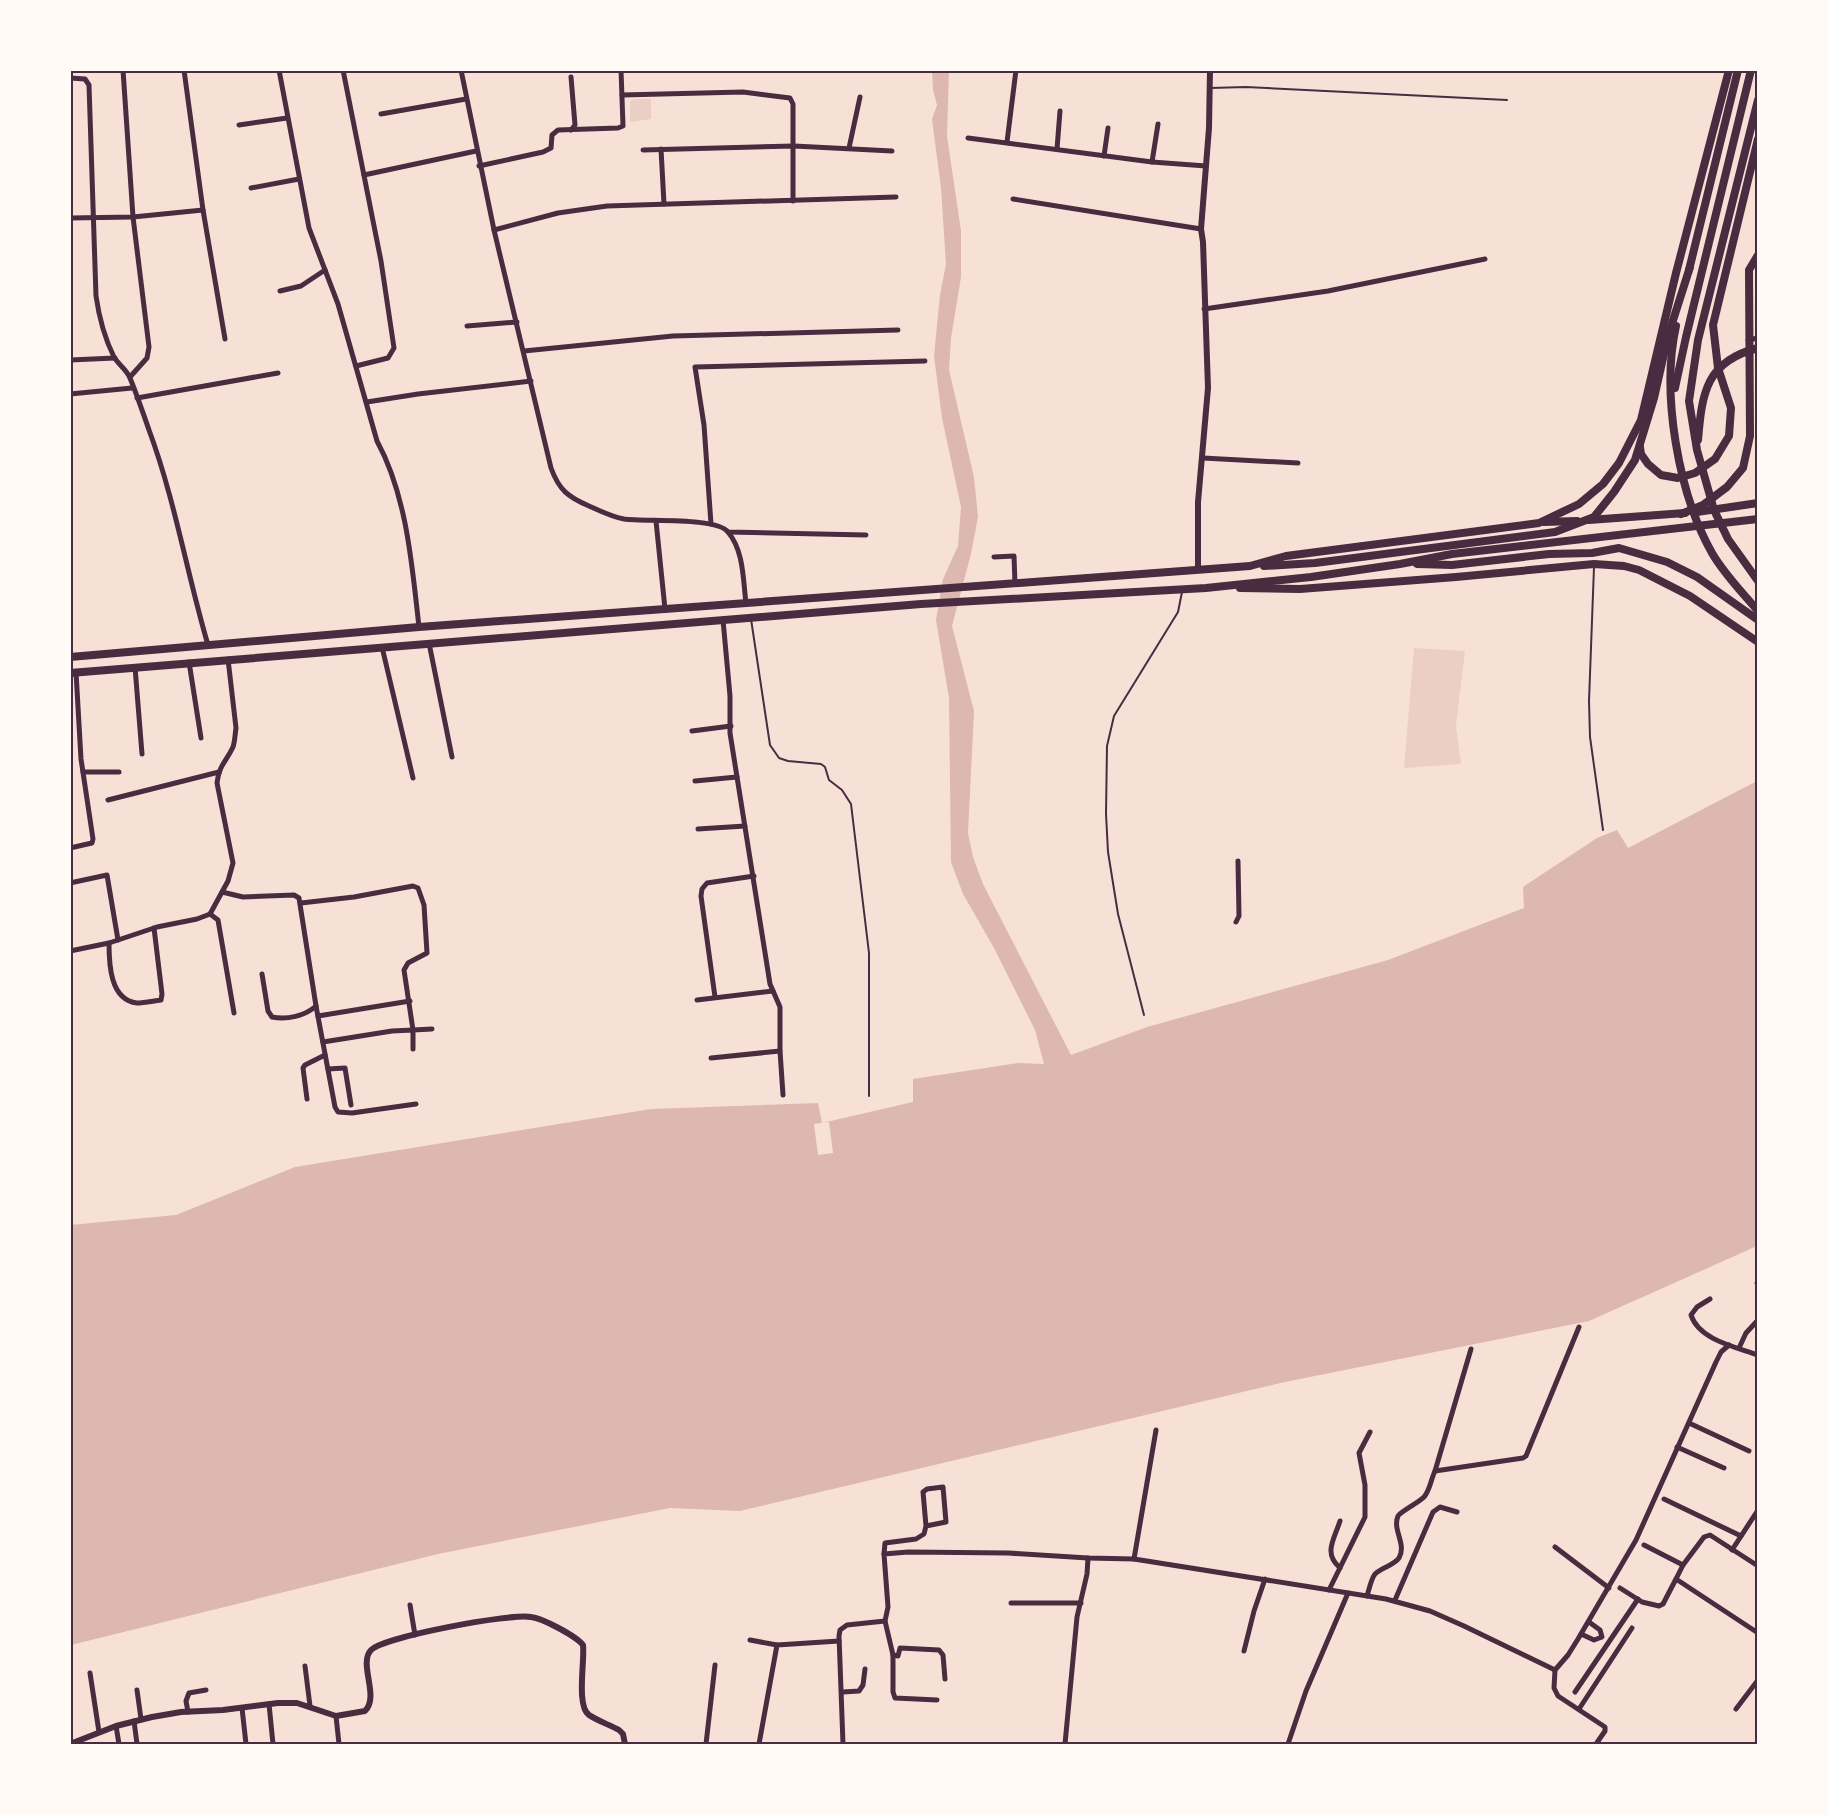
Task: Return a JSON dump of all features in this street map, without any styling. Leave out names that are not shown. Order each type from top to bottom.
[{"type":"main road","points":[[1539,523],[1579,504],[1603,483],[1620,463],[1641,420],[1676,273],[1729,70]]},
{"type":"main road","points":[[1738,70],[1674,335],[1671,366],[1675,436],[1683,479],[1696,516],[1712,553],[1758,611]]},
{"type":"main road","points":[[1673,405],[1686,337],[1751,70]]},
{"type":"main road","points":[[1758,100],[1698,340],[1689,401],[1690,419],[1697,450],[1714,510],[1728,539],[1758,581]]},
{"type":"main road","points":[[1641,420],[1641,454],[1648,464],[1661,475],[1678,478],[1695,473],[1714,459],[1729,436],[1731,408],[1718,368],[1713,325],[1758,139]]},
{"type":"main road","points":[[1681,514],[1704,505],[1728,488],[1743,468],[1750,436],[1749,270],[1758,255]]},
{"type":"main road","points":[[70,657],[419,627],[1315,563],[1555,532],[1594,517],[1635,460],[1654,398],[1668,336],[1690,267]]},
{"type":"main road","points":[[1697,450],[1703,395],[1715,371],[1735,355],[1758,348]]},
{"type":"main road","points":[[1250,566],[1286,556],[1539,523],[1681,514],[1758,502]]},
{"type":"main road","points":[[73,672],[921,604],[1206,588],[1400,564],[1452,554],[1758,519]]},
{"type":"main road","points":[[1400,564],[1452,565],[1549,554],[1592,553],[1619,548],[1668,562],[1697,577],[1758,620]]},
{"type":"main road","points":[[1206,588],[1300,589],[1594,564],[1624,566],[1639,570],[1690,596],[1758,642]]},
{"type":"street","points":[[123,70],[133,217],[149,353],[130,377]]},
{"type":"street","points":[[184,70],[203,210],[225,339]]},
{"type":"street","points":[[279,70],[312,238],[338,304],[378,441],[395,478],[412,565],[419,627]]},
{"type":"street","points":[[343,70],[394,348],[388,358],[356,366]]},
{"type":"street","points":[[461,70],[479,166],[556,482],[574,499],[621,519],[711,524],[725,528],[740,554],[746,603]]},
{"type":"street","points":[[479,166],[543,152],[551,148],[554,132],[623,126],[621,70]]},
{"type":"street","points":[[1007,142],[1016,70]]},
{"type":"street","points":[[1198,570],[1198,502],[1208,387],[1201,229],[1210,70]]},
{"type":"street","points":[[571,76],[575,125],[571,130]]},
{"type":"street","points":[[70,78],[85,79],[89,85],[96,296],[100,322],[115,358],[130,377],[132,388],[149,430],[176,515],[195,601],[208,645]]},
{"type":"street","points":[[622,94],[743,92],[790,98],[793,104],[794,201]]},
{"type":"street","points":[[849,148],[860,97]]},
{"type":"street","points":[[381,114],[465,99]]},
{"type":"street","points":[[1057,149],[1060,111]]},
{"type":"street","points":[[239,125],[287,118]]},
{"type":"street","points":[[1152,162],[1158,124]]},
{"type":"street","points":[[1104,156],[1108,128]]},
{"type":"street","points":[[968,138],[1152,162],[1206,166]]},
{"type":"street","points":[[643,150],[794,146],[892,151]]},
{"type":"street","points":[[661,149],[664,204]]},
{"type":"street","points":[[364,175],[476,151]]},
{"type":"street","points":[[251,188],[299,179]]},
{"type":"street","points":[[494,230],[558,213],[607,206],[896,197]]},
{"type":"street","points":[[1013,200],[1201,229]]},
{"type":"street","points":[[70,218],[133,217],[203,210]]},
{"type":"street","points":[[1204,309],[1328,291],[1485,259]]},
{"type":"street","points":[[280,291],[301,286],[325,270]]},
{"type":"street","points":[[467,326],[517,322]]},
{"type":"street","points":[[524,351],[673,336],[898,330]]},
{"type":"street","points":[[1748,340],[1758,338]]},
{"type":"street","points":[[70,360],[115,358]]},
{"type":"street","points":[[711,524],[704,425],[695,367],[700,365],[925,361]]},
{"type":"street","points":[[137,398],[278,373]]},
{"type":"street","points":[[367,402],[531,381]]},
{"type":"street","points":[[70,394],[132,388]]},
{"type":"street","points":[[1203,458],[1298,463]]},
{"type":"street","points":[[656,521],[665,609]]},
{"type":"street","points":[[728,532],[866,535]]},
{"type":"street","points":[[994,556],[1014,556],[1015,584]]},
{"type":"street","points":[[723,620],[730,726],[737,777],[770,984],[780,1007],[783,1095]]},
{"type":"street","points":[[429,643],[452,757]]},
{"type":"street","points":[[382,646],[413,778]]},
{"type":"street","points":[[70,951],[109,943],[154,928],[210,914],[228,881],[232,863],[217,783],[226,756],[233,747],[236,728],[228,659]]},
{"type":"street","points":[[189,662],[201,738]]},
{"type":"street","points":[[135,667],[142,754]]},
{"type":"street","points":[[70,848],[92,843],[73,672]]},
{"type":"street","points":[[692,731],[730,726]]},
{"type":"street","points":[[83,772],[119,772]]},
{"type":"street","points":[[108,800],[219,772]]},
{"type":"street","points":[[695,781],[737,777]]},
{"type":"street","points":[[698,829],[745,826]]},
{"type":"street","points":[[1236,922],[1239,916],[1238,861]]},
{"type":"street","points":[[70,883],[107,875],[118,940]]},
{"type":"street","points":[[716,997],[701,896],[702,889],[707,883],[754,876]]},
{"type":"street","points":[[301,903],[354,897],[413,886],[418,888],[424,905],[428,948],[427,953],[408,963],[404,970],[410,1001],[413,1049]]},
{"type":"street","points":[[222,892],[243,897],[294,895],[299,898],[322,1042],[335,1107],[338,1112],[352,1113],[416,1104]]},
{"type":"street","points":[[210,914],[218,920],[234,1013]]},
{"type":"street","points":[[109,943],[109,962],[120,996],[134,1003],[160,1000],[162,994],[154,928]]},
{"type":"street","points":[[262,974],[268,1011],[272,1017],[307,1014],[316,1006]]},
{"type":"street","points":[[696,1000],[773,991]]},
{"type":"street","points":[[318,1016],[410,1001]]},
{"type":"street","points":[[322,1042],[392,1031],[432,1029]]},
{"type":"street","points":[[711,1058],[780,1051]]},
{"type":"street","points":[[307,1099],[303,1068],[325,1055]]},
{"type":"street","points":[[327,1069],[345,1068],[351,1105]]},
{"type":"street","points":[[1710,1299],[1691,1315],[1698,1329],[1729,1345],[1758,1355]]},
{"type":"street","points":[[1739,1348],[1746,1333],[1758,1320]]},
{"type":"street","points":[[1435,1471],[1526,1456],[1579,1326]]},
{"type":"street","points":[[1596,1744],[1605,1731],[1605,1727],[1558,1696],[1555,1692],[1554,1670],[1568,1655],[1589,1622],[1636,1540],[1716,1362],[1721,1352],[1729,1345]]},
{"type":"street","points":[[1367,1596],[1376,1573],[1400,1557],[1402,1548],[1397,1531],[1398,1516],[1401,1512],[1412,1508],[1426,1494],[1435,1471],[1470,1349]]},
{"type":"street","points":[[1689,1423],[1749,1451]]},
{"type":"street","points":[[1134,1558],[1156,1430]]},
{"type":"street","points":[[1329,1590],[1365,1517],[1365,1485],[1359,1453],[1370,1432]]},
{"type":"street","points":[[1677,1447],[1724,1468]]},
{"type":"street","points":[[926,1526],[946,1522],[943,1488],[927,1489],[923,1492],[926,1526],[924,1534],[916,1539],[885,1543],[888,1607],[885,1621],[893,1655],[895,1698],[936,1700]]},
{"type":"street","points":[[1664,1499],[1741,1536]]},
{"type":"street","points":[[1395,1600],[1433,1512],[1440,1507],[1457,1512]]},
{"type":"street","points":[[1732,1550],[1758,1510]]},
{"type":"street","points":[[1340,1521],[1330,1551],[1331,1557],[1340,1568]]},
{"type":"street","points":[[1620,1588],[1638,1599],[1659,1606],[1663,1604],[1683,1565],[1704,1537],[1710,1535],[1758,1566]]},
{"type":"street","points":[[1644,1545],[1683,1565]]},
{"type":"street","points":[[1555,1547],[1610,1588]]},
{"type":"street","points":[[887,1554],[908,1552],[1008,1553],[1088,1558],[1134,1558],[1395,1600],[1430,1611],[1554,1670]]},
{"type":"street","points":[[1065,1744],[1077,1617],[1087,1574],[1088,1558]]},
{"type":"street","points":[[1244,1651],[1265,1579]]},
{"type":"street","points":[[1676,1579],[1758,1633]]},
{"type":"street","points":[[1288,1744],[1306,1691],[1348,1593]]},
{"type":"street","points":[[1575,1692],[1638,1599]]},
{"type":"street","points":[[1011,1603],[1081,1603]]},
{"type":"street","points":[[410,1605],[415,1635]]},
{"type":"street","points":[[70,1744],[137,1720],[188,1712],[297,1703],[336,1716],[365,1711],[370,1702],[367,1661],[368,1653],[372,1648],[395,1638],[488,1621],[532,1617],[573,1636],[583,1645],[582,1694],[585,1711],[619,1730],[623,1734],[625,1744]]},
{"type":"street","points":[[843,1744],[840,1630],[847,1625],[885,1621]]},
{"type":"street","points":[[1589,1622],[1600,1630],[1602,1637],[1609,1641]]},
{"type":"street","points":[[1579,1709],[1632,1628]]},
{"type":"street","points":[[1581,1634],[1594,1640],[1602,1637]]},
{"type":"street","points":[[750,1640],[777,1645],[839,1641]]},
{"type":"street","points":[[759,1744],[777,1645]]},
{"type":"street","points":[[893,1655],[898,1656],[900,1648],[939,1650],[943,1655],[945,1679]]},
{"type":"street","points":[[706,1744],[715,1665]]},
{"type":"street","points":[[306,1666],[310,1706]]},
{"type":"street","points":[[843,1692],[859,1691],[863,1685],[865,1669]]},
{"type":"street","points":[[90,1674],[99,1732]]},
{"type":"street","points":[[1736,1710],[1758,1680]]},
{"type":"street","points":[[137,1690],[137,1744]]},
{"type":"street","points":[[188,1712],[186,1701],[189,1693],[206,1690]]},
{"type":"street","points":[[269,1704],[273,1744]]},
{"type":"street","points":[[243,1708],[246,1744]]},
{"type":"street","points":[[336,1716],[339,1744]]},
{"type":"street","points":[[116,1726],[119,1744]]},
{"type":"lane","points":[[1210,88],[1246,87],[1507,100]]},
{"type":"lane","points":[[1594,564],[1588,701],[1590,736],[1604,830]]},
{"type":"lane","points":[[1143,1015],[1118,914],[1108,852],[1107,746],[1113,716],[1178,612],[1182,590]]},
{"type":"lane","points":[[750,618],[770,745],[779,758],[820,764],[825,767],[829,780],[842,790],[852,804],[869,953],[869,1096]]},
{"type":"shaded area","points":[[932,71],[949,71],[947,136],[961,231],[961,277],[951,338],[949,370],[974,477],[978,517],[952,626],[974,711],[968,833],[973,857],[983,884],[1071,1055],[1147,1027],[1388,960],[1524,908],[1523,887],[1597,838],[1617,830],[1628,848],[1757,781],[1757,1246],[1589,1321],[1285,1382],[740,1511],[670,1508],[438,1554],[71,1645],[70,1225],[176,1215],[295,1167],[651,1109],[818,1103],[822,1123],[913,1102],[913,1079],[1018,1063],[1044,1064],[1035,1030],[994,948],[963,894],[951,862],[949,698],[936,620],[943,579],[958,546],[961,507],[942,418],[934,356],[940,295],[946,264],[941,188],[932,119],[937,105]]},
{"type":"shaded area","points":[[651,99],[651,119],[630,122],[630,101]]},
{"type":"shaded area","points":[[1414,648],[1465,651],[1456,726],[1461,764],[1404,768]]},
{"type":"pier","points":[[829,1122],[833,1153],[818,1155],[814,1124]]}]
